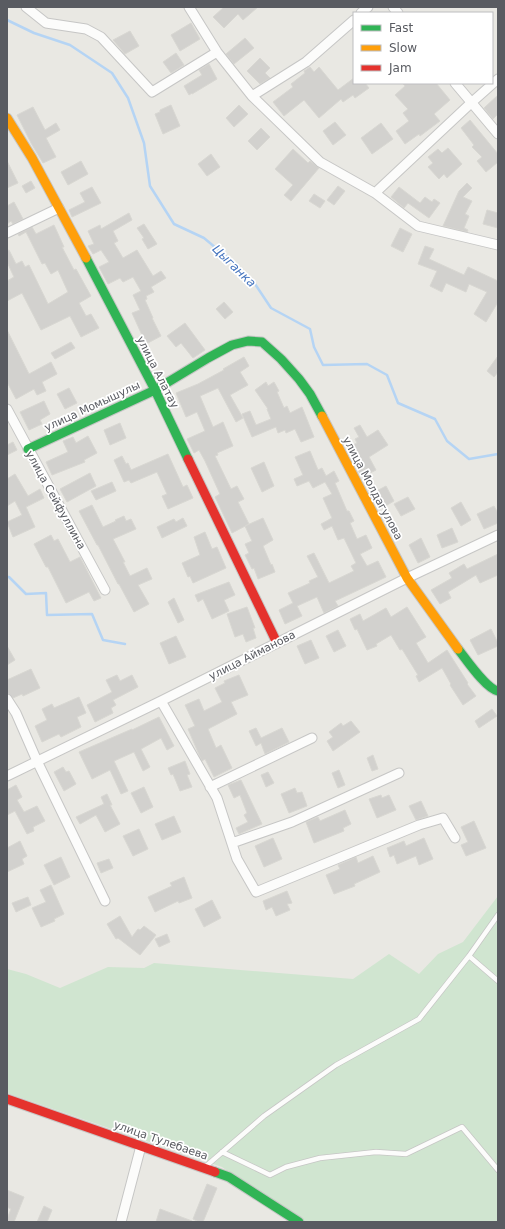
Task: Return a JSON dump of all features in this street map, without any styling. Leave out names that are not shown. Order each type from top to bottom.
[{"type":"street","points":[[26,7],[46,23],[86,29],[101,38],[152,92],[218,52]]},
{"type":"street","points":[[189,7],[218,52],[252,96],[320,162],[375,193],[418,226],[498,245]]},
{"type":"street","points":[[252,96],[306,62],[353,21]]},
{"type":"street","points":[[456,84],[498,134]]},
{"type":"street","points":[[375,193],[492,84]]},
{"type":"street","name":"улица Алатау","points":[[7,118],[32,158],[74,235],[155,390],[277,643]]},
{"type":"street","points":[[7,233],[58,208]]},
{"type":"street","name":"улица Молдагулова","points":[[208,358],[232,345],[248,341],[262,342],[281,359],[310,394],[407,578],[446,634],[468,662],[493,690],[498,691]]},
{"type":"street","name":"улица Момышулы","points":[[28,449],[155,390],[208,358]]},
{"type":"street","name":"улица Сейфуллина","points":[[7,409],[105,590]]},
{"type":"street","name":"улица Айманова","points":[[7,776],[407,578],[498,535]]},
{"type":"street","points":[[7,699],[16,713],[37,761],[105,901]]},
{"type":"street","points":[[161,701],[217,798],[237,859],[256,892],[419,825],[443,818],[455,838]]},
{"type":"street","points":[[210,787],[312,738]]},
{"type":"street","points":[[232,843],[292,822],[399,774]]},
{"type":"street","name":"улица Тулебаева","points":[[7,1099],[229,1177],[298,1222]]},
{"type":"street","points":[[121,1222],[141,1146]]},
{"type":"lane","points":[[204,1168],[264,1116],[336,1065],[419,1019],[469,956],[498,915]]},
{"type":"lane","points":[[469,956],[498,981]]},
{"type":"lane","points":[[222,1152],[270,1175],[286,1166],[297,1165],[320,1158],[376,1152],[406,1154],[462,1127],[498,1170]]},
{"type":"green space","points":[[498,896],[498,1222],[299,1222],[222,1167],[7,1093],[7,969],[26,974],[60,988],[108,967],[144,968],[154,963],[353,979],[389,954],[419,974],[438,954],[463,942]]},
{"type":"building","points":[[224,7],[258,7],[243,20],[238,14],[224,28],[213,17]]},
{"type":"building","points":[[191,23],[200,39],[180,51],[171,35]]},
{"type":"building","points":[[130,31],[139,46],[125,54],[113,40]]},
{"type":"building","points":[[245,38],[254,48],[234,64],[226,54]]},
{"type":"building","points":[[176,53],[184,65],[171,73],[163,62]]},
{"type":"building","points":[[260,58],[270,68],[265,73],[270,78],[260,84],[247,71]]},
{"type":"building","points":[[209,64],[217,79],[189,95],[184,86],[202,75],[199,70]]},
{"type":"building","points":[[310,67],[314,72],[319,67],[338,90],[353,79],[353,84],[366,84],[369,88],[355,98],[353,95],[343,102],[341,99],[319,118],[304,100],[284,116],[273,102],[293,87],[291,84],[305,73],[304,71]]},
{"type":"building","points":[[403,84],[437,84],[450,100],[434,114],[440,121],[420,136],[419,134],[405,144],[396,131],[409,121],[403,113],[408,109],[395,95],[405,86]]},
{"type":"building","points":[[498,95],[498,114],[493,119],[484,108]]},
{"type":"building","points":[[171,105],[180,126],[163,134],[155,114]]},
{"type":"building","points":[[239,105],[248,114],[234,127],[226,118]]},
{"type":"building","points":[[33,107],[45,130],[56,123],[60,130],[46,138],[56,157],[43,163],[17,115]]},
{"type":"building","points":[[470,120],[498,154],[498,162],[486,172],[477,161],[482,157],[472,147],[474,145],[461,128]]},
{"type":"building","points":[[335,122],[346,135],[333,145],[323,131]]},
{"type":"building","points":[[381,123],[393,139],[372,154],[361,138]]},
{"type":"building","points":[[261,128],[270,137],[257,150],[248,141]]},
{"type":"building","points":[[448,148],[462,164],[447,178],[444,174],[439,179],[428,167],[433,163],[428,157],[438,149],[442,153]]},
{"type":"building","points":[[293,149],[308,163],[310,161],[319,168],[291,201],[284,195],[293,185],[275,169]]},
{"type":"building","points":[[211,154],[220,167],[207,176],[198,164]]},
{"type":"building","points":[[7,161],[18,183],[7,188]]},
{"type":"building","points":[[81,161],[88,174],[68,185],[61,172]]},
{"type":"building","points":[[31,181],[35,188],[26,193],[22,186]]},
{"type":"building","points":[[467,183],[472,188],[463,197],[472,201],[465,214],[469,216],[464,228],[468,230],[467,232],[443,226],[459,191]]},
{"type":"building","points":[[338,186],[345,191],[334,205],[327,200]]},
{"type":"building","points":[[92,187],[101,203],[72,217],[69,210],[85,202],[80,193]]},
{"type":"building","points":[[399,187],[420,203],[425,197],[432,202],[434,199],[440,203],[429,218],[408,203],[404,208],[391,197]]},
{"type":"building","points":[[314,194],[325,201],[320,208],[309,201]]},
{"type":"building","points":[[14,202],[23,219],[13,224],[11,221],[7,224],[7,206]]},
{"type":"building","points":[[487,210],[498,213],[498,228],[483,224]]},
{"type":"building","points":[[129,213],[132,220],[113,231],[118,241],[114,243],[123,258],[137,250],[153,276],[161,271],[166,278],[151,287],[154,292],[146,296],[147,299],[145,300],[161,336],[146,344],[132,313],[140,310],[133,295],[141,291],[133,277],[123,282],[120,278],[108,284],[99,267],[109,262],[101,250],[93,254],[88,246],[94,244],[88,231],[100,225],[101,229]]},
{"type":"building","points":[[144,224],[157,244],[148,249],[142,239],[144,238],[137,228]]},
{"type":"building","points":[[54,225],[64,247],[62,247],[74,270],[76,269],[91,296],[79,303],[86,316],[91,314],[99,328],[81,337],[70,316],[41,330],[22,293],[7,301],[7,281],[14,277],[7,262],[7,251],[9,250],[16,264],[22,261],[25,267],[29,265],[48,304],[68,292],[58,270],[51,274],[45,263],[42,264],[26,232],[19,236],[18,234],[32,227],[36,234]]},
{"type":"building","points":[[400,228],[412,234],[403,252],[391,246]]},
{"type":"building","points":[[425,246],[434,249],[429,259],[464,275],[468,267],[498,281],[498,302],[486,322],[474,314],[487,292],[469,284],[466,292],[446,283],[442,292],[430,286],[437,271],[418,264]]},
{"type":"building","points":[[224,302],[233,312],[225,319],[216,309]]},
{"type":"building","points":[[185,323],[205,350],[193,358],[181,343],[176,347],[167,336]]},
{"type":"building","points":[[7,330],[29,374],[51,362],[57,374],[42,382],[46,391],[37,395],[34,389],[16,399],[7,382]]},
{"type":"building","points":[[71,342],[75,348],[55,359],[51,353]]},
{"type":"building","points":[[498,356],[498,372],[494,377],[487,371]]},
{"type":"building","points":[[244,357],[249,366],[240,372],[248,385],[230,395],[243,418],[236,422],[218,388],[200,396],[213,427],[223,422],[233,446],[217,453],[218,455],[215,456],[231,489],[237,486],[244,499],[238,502],[249,524],[232,533],[215,497],[220,494],[205,461],[199,450],[194,453],[187,439],[205,431],[197,412],[186,417],[176,393],[198,384]]},
{"type":"building","points":[[266,382],[268,386],[274,382],[279,391],[277,392],[284,408],[287,406],[290,413],[302,407],[314,437],[301,442],[295,429],[286,433],[285,430],[278,433],[276,427],[252,437],[242,414],[250,411],[256,425],[271,419],[268,409],[255,390]]},
{"type":"building","points":[[69,388],[77,403],[65,409],[57,394]]},
{"type":"building","points":[[44,401],[50,414],[40,420],[42,424],[29,430],[20,412]]},
{"type":"building","points":[[120,423],[126,438],[110,445],[104,430]]},
{"type":"building","points":[[360,425],[367,437],[378,430],[388,445],[369,457],[376,470],[362,477],[349,447],[357,443],[355,439],[359,437],[354,428]]},
{"type":"building","points":[[88,436],[97,453],[84,460],[85,462],[52,475],[46,462],[68,452],[63,441],[73,437],[76,443]]},
{"type":"building","points":[[13,442],[17,450],[7,455],[7,445]]},
{"type":"building","points":[[310,451],[318,470],[322,468],[326,476],[334,471],[339,481],[335,483],[347,511],[349,511],[354,521],[350,523],[357,539],[366,535],[372,548],[360,554],[367,566],[378,561],[386,577],[335,601],[338,606],[324,613],[317,597],[297,606],[302,616],[285,624],[279,610],[293,603],[288,593],[310,583],[309,581],[318,577],[307,556],[314,553],[329,583],[354,571],[351,566],[356,563],[344,538],[338,540],[332,526],[324,530],[321,524],[332,518],[323,498],[332,494],[325,482],[313,488],[309,481],[297,486],[294,479],[303,475],[295,457]]},
{"type":"building","points":[[168,454],[183,487],[187,485],[193,498],[168,509],[162,496],[167,494],[157,472],[131,483],[129,480],[124,482],[114,460],[122,456],[126,464],[128,463],[131,470]]},
{"type":"building","points":[[264,462],[274,486],[262,492],[251,468]]},
{"type":"building","points":[[90,473],[96,486],[67,502],[60,489]]},
{"type":"building","points":[[15,474],[28,496],[40,489],[44,498],[26,507],[35,527],[13,537],[7,522],[22,515],[15,501],[7,506],[7,479]]},
{"type":"building","points":[[112,482],[116,491],[96,500],[91,491]]},
{"type":"building","points":[[386,486],[394,501],[382,508],[373,493]]},
{"type":"building","points":[[408,497],[415,509],[401,516],[394,504]]},
{"type":"building","points":[[461,502],[471,520],[461,526],[451,508]]},
{"type":"building","points":[[92,505],[103,527],[124,516],[126,521],[131,519],[136,529],[113,539],[125,562],[123,562],[130,576],[147,568],[152,579],[138,585],[149,604],[134,612],[79,511]]},
{"type":"building","points":[[494,506],[498,513],[498,523],[484,529],[477,514]]},
{"type":"building","points":[[183,518],[187,526],[162,538],[157,527],[174,519],[176,522]]},
{"type":"building","points":[[263,518],[273,540],[263,546],[275,572],[258,579],[254,568],[252,569],[245,555],[249,553],[245,544],[252,541],[245,526]]},
{"type":"building","points":[[452,528],[458,542],[442,548],[437,535]]},
{"type":"building","points":[[205,532],[212,549],[217,547],[226,568],[193,583],[190,576],[188,577],[182,563],[200,555],[194,537]]},
{"type":"building","points":[[51,535],[54,541],[58,539],[70,562],[80,557],[101,598],[94,601],[89,592],[66,603],[48,567],[46,567],[34,544]]},
{"type":"building","points":[[421,538],[430,557],[418,563],[409,545]]},
{"type":"building","points":[[498,554],[498,575],[480,583],[476,575],[448,592],[451,598],[440,604],[431,590],[452,578],[449,573],[464,564],[467,569]]},
{"type":"building","points":[[229,582],[235,595],[224,600],[229,611],[212,619],[203,599],[198,602],[195,595]]},
{"type":"building","points":[[174,598],[184,620],[178,623],[168,602]]},
{"type":"building","points":[[247,607],[255,628],[253,628],[256,638],[246,642],[243,634],[235,637],[227,614]]},
{"type":"building","points":[[407,607],[426,637],[416,643],[428,663],[447,650],[468,683],[467,684],[476,696],[463,705],[450,685],[451,684],[442,668],[419,682],[416,676],[418,675],[402,649],[400,650],[391,635],[376,644],[377,646],[367,650],[357,629],[355,630],[350,619],[360,614],[363,621],[386,608],[391,617]]},
{"type":"building","points":[[491,629],[498,646],[478,655],[470,640]]},
{"type":"building","points":[[338,630],[346,646],[334,652],[326,636]]},
{"type":"building","points":[[176,636],[186,657],[169,664],[160,643]]},
{"type":"building","points":[[311,640],[319,658],[305,664],[297,646]]},
{"type":"building","points":[[7,646],[15,660],[7,665]]},
{"type":"building","points":[[31,669],[40,688],[23,696],[22,694],[13,698],[7,692],[7,680]]},
{"type":"building","points":[[117,675],[120,681],[132,675],[138,687],[113,700],[116,705],[111,708],[113,713],[95,722],[87,705],[112,692],[106,680]]},
{"type":"building","points":[[239,675],[248,695],[231,702],[237,714],[208,729],[216,748],[221,745],[232,768],[214,777],[205,759],[202,761],[188,729],[195,726],[185,705],[199,699],[204,711],[222,702],[215,688],[225,683],[224,681]]},
{"type":"building","points":[[79,697],[86,713],[77,717],[81,727],[61,737],[59,734],[42,742],[35,726],[47,720],[42,709],[52,704],[54,708]]},
{"type":"building","points":[[492,709],[497,716],[479,728],[475,721]]},
{"type":"building","points":[[159,717],[174,746],[167,750],[161,738],[141,749],[150,767],[143,771],[134,752],[114,761],[128,791],[121,794],[110,770],[92,779],[79,752]]},
{"type":"building","points":[[351,721],[360,732],[333,751],[327,741],[333,737],[329,732],[341,723],[343,726]]},
{"type":"building","points":[[256,728],[261,738],[282,728],[289,742],[265,754],[261,743],[256,746],[249,731]]},
{"type":"building","points":[[373,755],[378,769],[372,771],[367,758]]},
{"type":"building","points":[[185,761],[190,774],[187,775],[192,787],[180,791],[173,774],[171,775],[168,768]]},
{"type":"building","points":[[63,767],[66,772],[69,771],[76,784],[64,791],[54,772]]},
{"type":"building","points":[[339,770],[345,785],[338,788],[332,773]]},
{"type":"building","points":[[268,772],[274,783],[266,787],[261,775]]},
{"type":"building","points":[[241,780],[262,824],[239,834],[236,828],[248,822],[244,815],[247,813],[240,795],[234,798],[228,785]]},
{"type":"building","points":[[16,785],[22,797],[17,800],[24,812],[37,806],[45,821],[33,827],[34,831],[27,834],[15,811],[7,815],[7,790]]},
{"type":"building","points":[[144,787],[153,807],[141,813],[131,793]]},
{"type":"building","points":[[295,788],[297,793],[302,792],[307,806],[289,813],[281,794]]},
{"type":"building","points":[[107,794],[112,805],[110,805],[120,824],[105,832],[96,815],[80,824],[76,817],[104,804],[101,797]]},
{"type":"building","points":[[381,795],[382,798],[389,795],[396,810],[377,818],[369,799]]},
{"type":"building","points":[[421,801],[428,816],[416,820],[409,806]]},
{"type":"building","points":[[345,810],[351,824],[343,828],[344,831],[314,843],[306,822],[318,817],[320,821]]},
{"type":"building","points":[[174,816],[181,832],[162,840],[155,824]]},
{"type":"building","points":[[474,821],[486,848],[466,856],[461,845],[468,842],[461,827]]},
{"type":"building","points":[[139,829],[148,849],[133,856],[123,836]]},
{"type":"building","points":[[273,838],[282,859],[264,867],[255,846]]},
{"type":"building","points":[[424,838],[433,859],[419,865],[416,856],[397,864],[394,855],[390,857],[387,848],[404,841],[406,846]]},
{"type":"building","points":[[20,841],[27,856],[22,859],[24,864],[7,872],[7,848]]},
{"type":"building","points":[[373,856],[380,872],[354,884],[355,886],[334,894],[326,875],[340,869],[338,865],[356,857],[358,863]]},
{"type":"building","points":[[61,857],[70,877],[54,885],[44,865]]},
{"type":"building","points":[[109,859],[113,868],[101,873],[97,863]]},
{"type":"building","points":[[184,877],[192,898],[179,903],[178,901],[155,912],[148,897],[172,886],[170,883]]},
{"type":"building","points":[[51,885],[64,914],[54,919],[55,921],[41,927],[32,908],[46,902],[40,890]]},
{"type":"building","points":[[287,891],[292,903],[287,904],[290,910],[276,916],[272,907],[266,910],[263,901]]},
{"type":"building","points":[[28,897],[31,905],[16,912],[12,903]]},
{"type":"building","points":[[212,900],[221,918],[204,927],[195,909]]},
{"type":"building","points":[[120,916],[132,937],[138,929],[140,930],[144,926],[156,935],[140,955],[118,938],[116,939],[107,924]]},
{"type":"building","points":[[167,934],[170,942],[159,947],[155,939]]},
{"type":"building","points":[[207,1184],[217,1188],[203,1222],[199,1222],[193,1219]]},
{"type":"building","points":[[7,1190],[24,1197],[14,1222],[7,1222],[11,1209],[7,1207]]},
{"type":"building","points":[[44,1206],[52,1210],[47,1222],[37,1222]]},
{"type":"building","points":[[160,1209],[192,1221],[192,1222],[156,1222]]},
{"type":"waterway","name":"Цыганка","points":[[7,20],[34,33],[70,45],[112,73],[128,98],[144,143],[150,186],[174,224],[204,238],[253,281],[271,308],[310,329],[314,347],[323,365],[367,364],[387,375],[398,403],[435,419],[447,441],[469,459],[498,454]]},
{"type":"waterway","points":[[7,577],[9,577],[26,594],[46,593],[47,615],[92,614],[103,640],[125,644]]},
{"type":"traffic: fast","points":[[86,258],[155,390],[188,459]]},
{"type":"traffic: fast","points":[[28,449],[155,390],[232,345],[248,341],[262,342],[281,359],[310,394],[322,416]]},
{"type":"traffic: fast","points":[[458,649],[482,679],[493,689],[498,691]]},
{"type":"traffic: fast","points":[[215,1172],[229,1177],[299,1222]]},
{"type":"traffic: slow","points":[[7,118],[32,158],[86,258]]},
{"type":"traffic: slow","points":[[322,416],[407,578],[458,649]]},
{"type":"traffic: jam","points":[[188,459],[277,643]]},
{"type":"traffic: jam","points":[[7,1099],[215,1172]]}]
